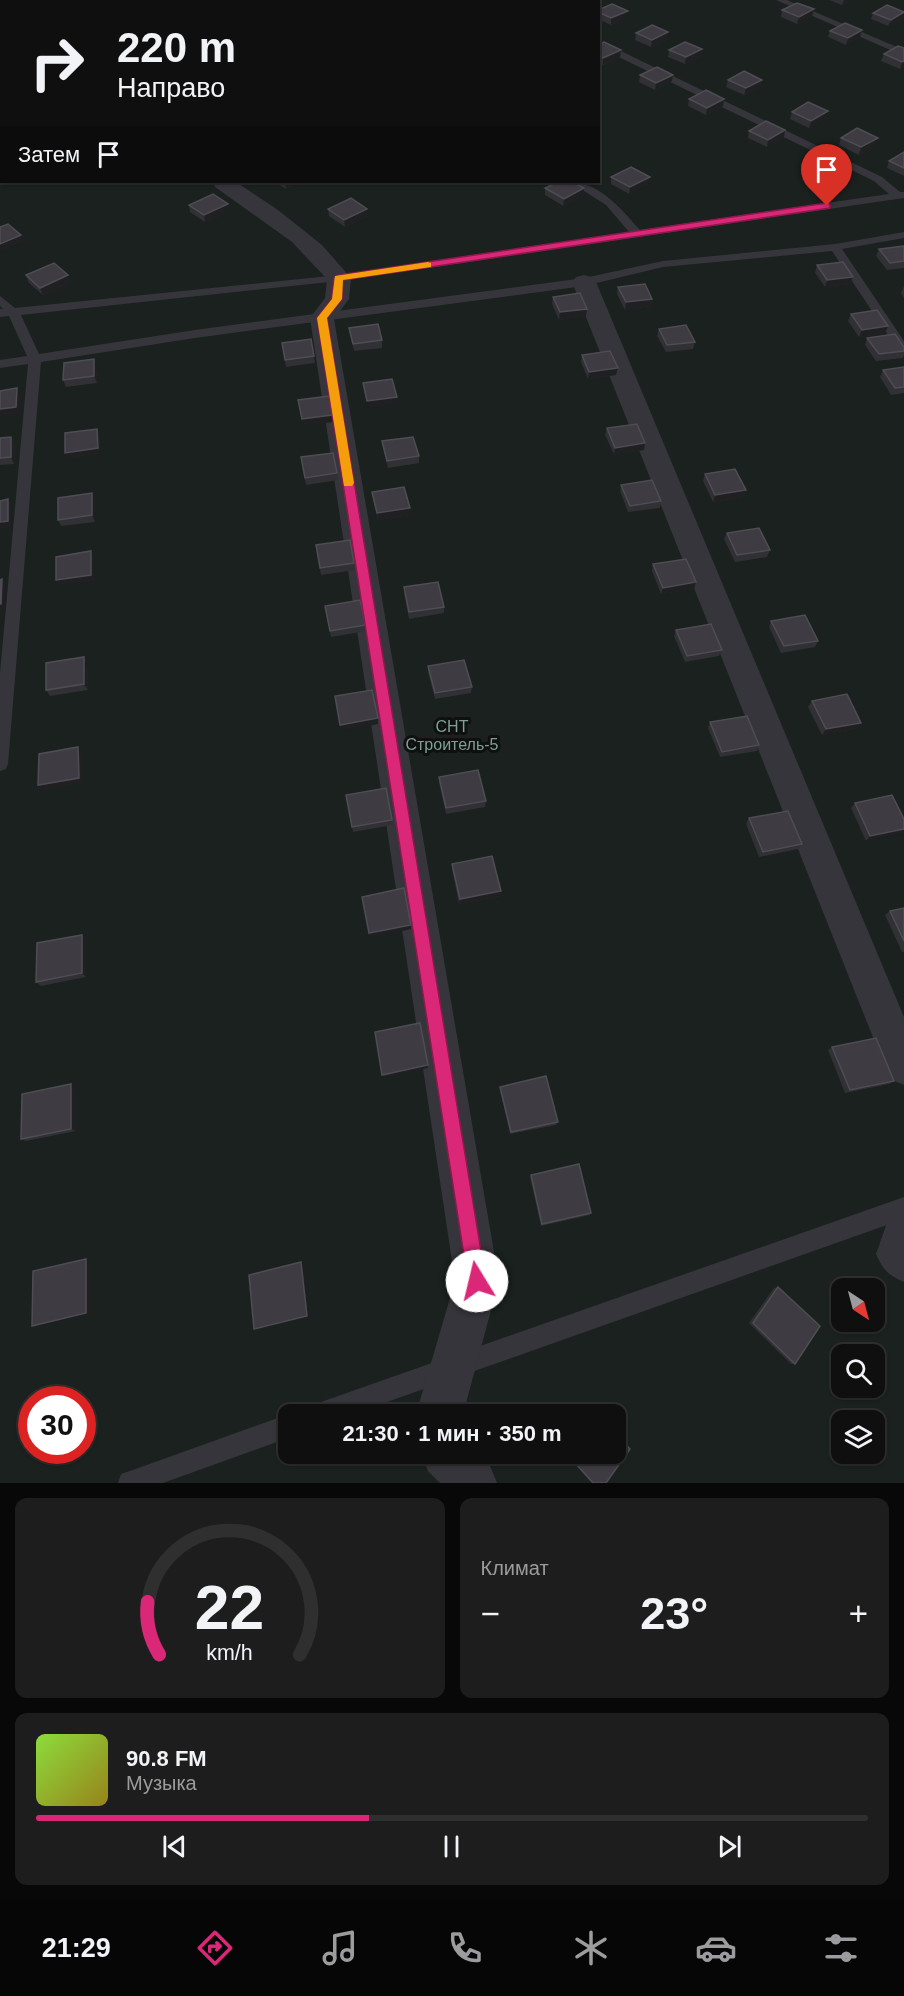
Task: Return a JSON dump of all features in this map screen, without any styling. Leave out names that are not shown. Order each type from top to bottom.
[{"type":"street","points":[[224,183],[301,237],[326,261],[339,278],[337,299],[322,318],[477,1281],[443,1404]]},
{"type":"street","points":[[584,282],[904,1065]]},
{"type":"street","points":[[904,1232],[897,1254],[904,1260]]},
{"type":"street","points":[[455,1464],[473,1483]]},
{"type":"lane","points":[[780,0],[904,52]]},
{"type":"lane","points":[[600,44],[878,180],[901,195]]},
{"type":"lane","points":[[577,183],[610,203],[637,234]]},
{"type":"lane","points":[[7,313],[339,278],[901,195]]},
{"type":"lane","points":[[0,364],[195,334],[584,282],[663,264],[835,247],[904,235]]},
{"type":"lane","points":[[835,247],[904,350]]},
{"type":"lane","points":[[0,300],[35,360],[0,764]]},
{"type":"lane","points":[[349,1404],[904,1208]]},
{"type":"lane","points":[[130,1483],[278,1430]]},
{"type":"green space","name":"СНТ Строитель-5","points":[[600,0],[904,0],[904,1483],[0,1483],[0,183],[600,183]]},
{"type":"building","points":[[797,3],[814,9],[799,17],[782,10]]},
{"type":"building","points":[[612,4],[628,11],[611,18],[600,13],[600,9]]},
{"type":"building","points":[[887,5],[904,12],[891,20],[873,13]]},
{"type":"building","points":[[845,23],[862,30],[848,38],[830,31]]},
{"type":"building","points":[[652,25],[668,32],[652,40],[636,33]]},
{"type":"building","points":[[604,42],[621,50],[603,58],[600,57],[600,44]]},
{"type":"building","points":[[685,42],[702,49],[686,57],[669,50]]},
{"type":"building","points":[[898,46],[904,48],[904,61],[902,62],[884,54]]},
{"type":"building","points":[[657,67],[673,75],[656,83],[640,75]]},
{"type":"building","points":[[744,71],[762,80],[746,88],[728,80]]},
{"type":"building","points":[[706,90],[724,99],[707,108],[689,99]]},
{"type":"building","points":[[808,102],[828,111],[811,121],[792,112]]},
{"type":"building","points":[[766,121],[785,130],[768,140],[749,131]]},
{"type":"building","points":[[857,128],[878,138],[861,147],[841,138]]},
{"type":"building","points":[[904,152],[904,168],[889,161]]},
{"type":"building","points":[[631,167],[650,177],[630,187],[611,177]]},
{"type":"building","points":[[556,183],[575,183],[584,188],[564,199],[545,188]]},
{"type":"building","points":[[213,194],[228,204],[204,215],[189,205]]},
{"type":"building","points":[[351,198],[367,209],[344,220],[328,209]]},
{"type":"building","points":[[8,224],[21,235],[0,244],[0,227]]},
{"type":"building","points":[[904,246],[904,261],[890,263],[879,249]]},
{"type":"building","points":[[843,262],[853,277],[827,280],[817,265]]},
{"type":"building","points":[[54,263],[68,275],[40,288],[26,275]]},
{"type":"building","points":[[645,284],[652,299],[626,302],[618,287]]},
{"type":"building","points":[[580,293],[587,309],[560,312],[553,297]]},
{"type":"building","points":[[877,310],[888,326],[862,330],[851,314]]},
{"type":"building","points":[[378,324],[382,340],[353,344],[349,328]]},
{"type":"building","points":[[686,325],[695,342],[667,345],[659,329]]},
{"type":"building","points":[[895,334],[904,347],[904,351],[879,354],[867,338]]},
{"type":"building","points":[[311,339],[314,356],[285,360],[282,343]]},
{"type":"building","points":[[610,351],[618,368],[589,372],[582,355]]},
{"type":"building","points":[[94,359],[94,376],[63,380],[64,363]]},
{"type":"building","points":[[904,367],[904,387],[895,388],[883,370]]},
{"type":"building","points":[[392,379],[397,397],[367,401],[363,383]]},
{"type":"building","points":[[17,388],[16,407],[0,409],[0,391]]},
{"type":"building","points":[[329,396],[332,415],[302,419],[298,400]]},
{"type":"building","points":[[637,424],[645,443],[615,448],[607,428]]},
{"type":"building","points":[[97,429],[98,448],[65,453],[65,433]]},
{"type":"building","points":[[11,437],[11,457],[0,458],[0,438]]},
{"type":"building","points":[[413,437],[419,456],[387,461],[382,441]]},
{"type":"building","points":[[333,453],[337,473],[305,478],[301,457]]},
{"type":"building","points":[[735,469],[746,490],[715,495],[705,474]]},
{"type":"building","points":[[652,480],[661,501],[630,506],[621,485]]},
{"type":"building","points":[[404,487],[410,508],[377,513],[372,492]]},
{"type":"building","points":[[92,493],[92,515],[58,520],[58,498]]},
{"type":"building","points":[[8,499],[8,521],[0,522],[0,501]]},
{"type":"building","points":[[759,528],[770,550],[737,555],[727,533]]},
{"type":"building","points":[[350,540],[354,563],[320,568],[316,545]]},
{"type":"building","points":[[91,551],[91,575],[56,580],[56,557]]},
{"type":"building","points":[[686,559],[696,582],[663,588],[653,564]]},
{"type":"building","points":[[2,579],[1,604],[0,604],[0,580]]},
{"type":"building","points":[[438,582],[444,607],[409,612],[404,587]]},
{"type":"building","points":[[360,600],[366,625],[330,631],[325,606]]},
{"type":"building","points":[[805,615],[818,641],[784,646],[771,621]]},
{"type":"building","points":[[711,624],[722,650],[687,656],[676,630]]},
{"type":"building","points":[[84,657],[84,684],[46,690],[46,663]]},
{"type":"building","points":[[464,660],[472,687],[435,693],[428,666]]},
{"type":"building","points":[[372,690],[378,718],[340,725],[335,696]]},
{"type":"building","points":[[847,694],[861,723],[826,729],[812,701]]},
{"type":"building","points":[[747,716],[759,745],[722,752],[710,722]]},
{"type":"building","points":[[78,747],[79,778],[38,785],[39,754]]},
{"type":"building","points":[[478,770],[486,801],[446,808],[439,777]]},
{"type":"building","points":[[386,788],[392,820],[352,827],[346,795]]},
{"type":"building","points":[[892,795],[904,819],[904,829],[870,836],[855,803]]},
{"type":"building","points":[[788,811],[802,844],[763,852],[749,818]]},
{"type":"building","points":[[492,856],[501,891],[460,899],[452,864]]},
{"type":"building","points":[[404,888],[411,925],[369,933],[362,897]]},
{"type":"building","points":[[904,908],[904,941],[890,911]]},
{"type":"building","points":[[82,935],[82,973],[36,982],[37,943]]},
{"type":"building","points":[[420,1023],[428,1065],[382,1075],[375,1032]]},
{"type":"building","points":[[876,1038],[894,1081],[850,1090],[832,1047]]},
{"type":"building","points":[[546,1076],[558,1122],[511,1132],[500,1087]]},
{"type":"building","points":[[71,1084],[71,1129],[21,1139],[22,1094]]},
{"type":"building","points":[[579,1164],[591,1213],[542,1224],[531,1175]]},
{"type":"building","points":[[86,1259],[86,1313],[32,1326],[33,1271]]},
{"type":"building","points":[[301,1262],[307,1316],[254,1329],[249,1275]]},
{"type":"building","points":[[778,1287],[820,1326],[795,1364],[753,1323]]},
{"type":"building","points":[[576,1464],[619,1464],[606,1483],[593,1483]]},
{"type":"slow traffic","points":[[348,483],[322,318],[337,299],[339,278],[428,265]]},
{"type":"route","points":[[477,1281],[322,318],[337,299],[339,278],[827,206]]}]
